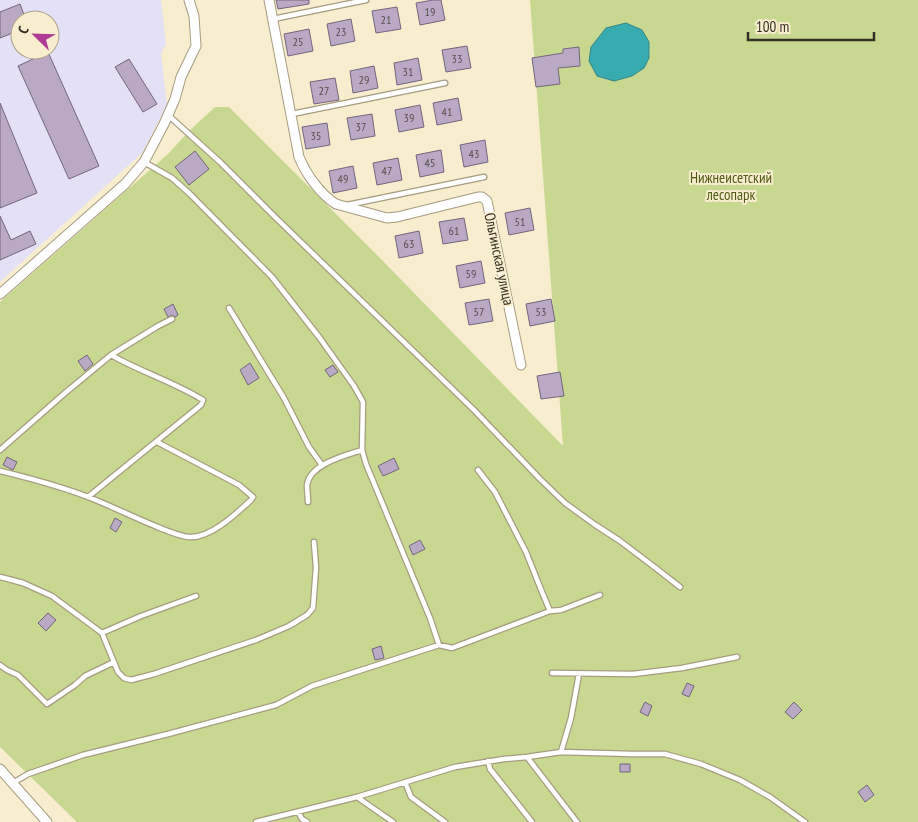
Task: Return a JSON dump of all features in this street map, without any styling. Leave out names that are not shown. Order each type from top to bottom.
[{"type":"street","points":[[0,294],[125,184],[144,162],[168,115],[181,77],[196,46],[194,16],[189,0]]},
{"type":"street","name":"Ольгинская улица","points":[[269,0],[299,157],[305,171],[329,200],[340,206],[387,218],[478,197],[485,198],[521,365]]},
{"type":"street","points":[[0,769],[47,822]]},
{"type":"lane","points":[[272,19],[366,0]]},
{"type":"lane","points":[[292,114],[445,83]]},
{"type":"lane","points":[[168,115],[220,162],[474,410],[565,503],[657,568],[680,587]]},
{"type":"lane","points":[[144,162],[172,178],[190,194],[272,277],[354,386],[363,402],[362,450],[366,464],[430,618],[439,645]]},
{"type":"lane","points":[[340,206],[484,176]]},
{"type":"lane","points":[[229,308],[284,398],[309,447],[322,465]]},
{"type":"lane","points":[[0,450],[111,355],[172,319]]},
{"type":"lane","points":[[88,497],[201,405],[203,400],[191,392],[111,355]]},
{"type":"lane","points":[[0,471],[88,497],[152,525],[191,537],[203,535],[228,521],[253,497],[239,485],[157,442]]},
{"type":"lane","points":[[308,502],[307,484],[315,469],[362,450]]},
{"type":"lane","points":[[478,470],[495,492],[526,552],[550,611]]},
{"type":"lane","points":[[0,577],[23,583],[52,596],[102,633],[118,672],[124,678],[131,680],[256,640],[307,616],[313,608],[316,567],[314,542]]},
{"type":"lane","points":[[13,783],[28,774],[83,755],[276,705],[312,686],[439,645],[452,648],[550,611],[561,610],[600,595]]},
{"type":"lane","points":[[102,633],[140,616],[196,596]]},
{"type":"lane","points":[[552,673],[633,674],[682,668],[737,656]]},
{"type":"lane","points":[[0,665],[18,675],[47,704],[85,676],[114,662]]},
{"type":"lane","points":[[561,752],[571,718],[579,674]]},
{"type":"lane","points":[[256,822],[357,797],[455,767],[504,758],[561,752],[665,754],[701,764],[740,780],[770,796],[805,822]]},
{"type":"lane","points":[[527,757],[577,822]]},
{"type":"lane","points":[[488,761],[490,769],[532,822]]},
{"type":"lane","points":[[405,782],[410,797],[445,822]]},
{"type":"lane","points":[[357,797],[392,822]]},
{"type":"lane","points":[[298,812],[302,819],[307,822]]},
{"type":"shaded area","points":[[0,0],[161,0],[166,44],[161,53],[167,105],[142,153],[0,282]]},
{"type":"green space","name":"Нижнеисетский лесопарк","points":[[530,0],[918,0],[918,822],[77,822],[0,747],[0,302],[169,153],[215,107],[229,107],[380,258],[563,446]]},
{"type":"water","points":[[626,23],[642,30],[649,42],[649,58],[644,68],[632,76],[614,81],[597,76],[589,61],[591,47],[606,28]]},
{"type":"building","points":[[276,0],[309,0],[309,4],[278,9]]},
{"type":"building","points":[[441,0],[445,20],[420,25],[416,3]]},
{"type":"building","points":[[20,4],[22,10],[10,10],[10,34],[0,38],[0,12]]},
{"type":"building","points":[[397,7],[401,29],[376,33],[372,11]]},
{"type":"building","points":[[351,19],[355,41],[331,46],[327,24]]},
{"type":"building","points":[[309,29],[313,51],[288,56],[284,34]]},
{"type":"building","points":[[467,46],[471,68],[446,72],[442,50]]},
{"type":"building","points":[[579,47],[580,66],[558,68],[560,84],[536,87],[532,58],[563,53],[563,49]]},
{"type":"building","points":[[418,58],[422,80],[397,85],[394,63]]},
{"type":"building","points":[[129,59],[157,104],[143,112],[115,67]]},
{"type":"building","points":[[31,60],[52,60],[99,166],[69,179],[18,66]]},
{"type":"building","points":[[374,66],[378,88],[353,93],[350,71]]},
{"type":"building","points":[[335,78],[339,100],[314,104],[310,82]]},
{"type":"building","points":[[458,98],[462,120],[437,125],[433,103]]},
{"type":"building","points":[[0,103],[37,193],[0,208]]},
{"type":"building","points":[[420,105],[424,127],[399,132],[395,110]]},
{"type":"building","points":[[372,114],[375,136],[351,140],[347,118]]},
{"type":"building","points":[[327,123],[330,145],[306,149],[302,127]]},
{"type":"building","points":[[485,140],[488,162],[464,167],[460,145]]},
{"type":"building","points":[[441,150],[444,172],[420,177],[416,155]]},
{"type":"building","points":[[195,151],[209,169],[189,185],[175,167]]},
{"type":"building","points":[[398,158],[402,180],[377,185],[373,163]]},
{"type":"building","points":[[353,166],[357,188],[333,193],[329,171]]},
{"type":"building","points":[[530,208],[534,230],[509,235],[505,213]]},
{"type":"building","points":[[0,216],[11,240],[30,231],[36,244],[0,260]]},
{"type":"building","points":[[464,218],[468,240],[443,244],[439,222]]},
{"type":"building","points":[[419,231],[423,253],[399,258],[395,236]]},
{"type":"building","points":[[481,261],[485,283],[460,288],[456,266]]},
{"type":"building","points":[[489,299],[493,321],[469,325],[465,303]]},
{"type":"building","points":[[551,299],[555,321],[530,326],[526,304]]},
{"type":"building","points":[[173,304],[178,315],[168,317],[164,309]]},
{"type":"building","points":[[87,355],[93,364],[85,371],[78,361]]},
{"type":"building","points":[[250,363],[259,378],[248,385],[240,370]]},
{"type":"building","points":[[333,365],[338,372],[330,377],[325,370]]},
{"type":"building","points":[[560,372],[564,396],[541,399],[537,376]]},
{"type":"building","points":[[7,457],[17,462],[13,470],[3,465]]},
{"type":"building","points":[[394,458],[399,469],[383,476],[378,466]]},
{"type":"building","points":[[115,518],[122,522],[116,532],[110,528]]},
{"type":"building","points":[[420,540],[425,549],[413,555],[409,546]]},
{"type":"building","points":[[48,613],[56,620],[46,631],[38,623]]},
{"type":"building","points":[[381,646],[384,658],[375,660],[372,649]]},
{"type":"building","points":[[687,683],[694,686],[689,697],[682,694]]},
{"type":"building","points":[[645,702],[652,706],[648,716],[640,712]]},
{"type":"building","points":[[794,702],[802,710],[793,719],[785,712]]},
{"type":"building","points":[[620,764],[630,764],[630,772],[620,772]]},
{"type":"building","points":[[867,785],[874,795],[865,802],[858,792]]}]
